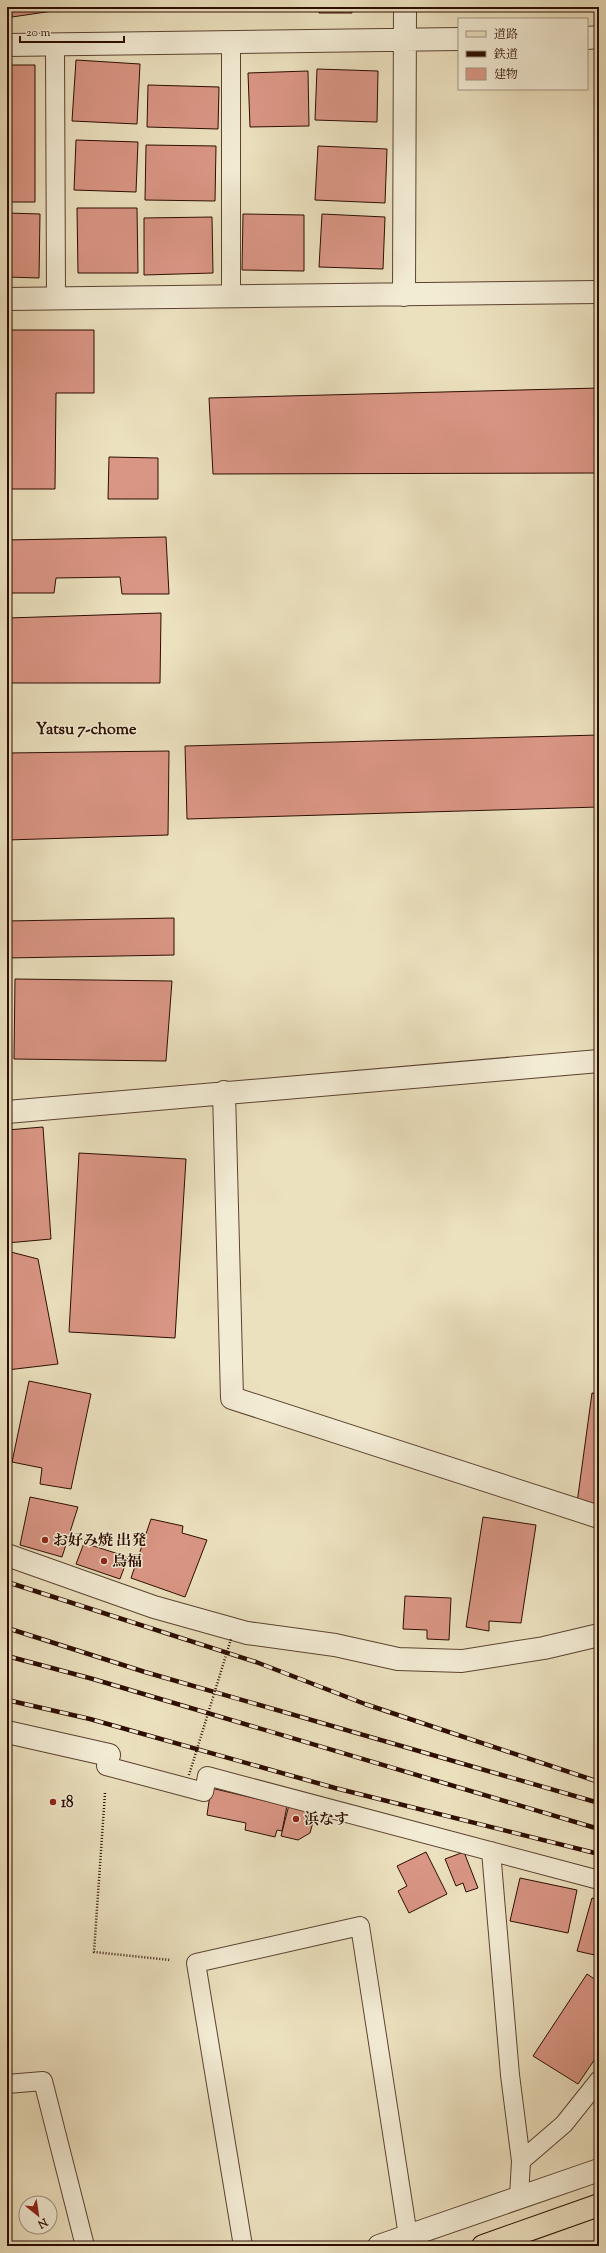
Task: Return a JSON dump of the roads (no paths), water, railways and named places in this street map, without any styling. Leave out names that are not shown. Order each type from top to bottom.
[{"type":"main road","points":[[483,2246],[599,2205]]},
{"type":"street","points":[[404,295],[405,7]]},
{"type":"street","points":[[588,38],[599,37]]},
{"type":"street","points":[[7,45],[458,39]]},
{"type":"street","points":[[7,299],[599,292]]},
{"type":"street","points":[[7,1112],[224,1092],[599,1061]]},
{"type":"street","points":[[224,1092],[232,1398],[599,1517]]},
{"type":"street","points":[[7,1555],[154,1607],[247,1633],[335,1645],[398,1659],[462,1661],[544,1648],[599,1635]]},
{"type":"street","points":[[7,1732],[108,1761]]},
{"type":"street","points":[[379,2246],[599,2170]]},
{"type":"lane","points":[[231,296],[232,42]]},
{"type":"lane","points":[[55,45],[56,298]]},
{"type":"lane","points":[[108,1761],[204,1792],[207,1776],[599,1880]]},
{"type":"lane","points":[[491,1851],[510,2075],[521,2161],[519,2197]]},
{"type":"lane","points":[[243,2246],[196,1963],[360,1926],[408,2236]]},
{"type":"lane","points":[[521,2161],[564,2124],[599,2080]]},
{"type":"lane","points":[[7,2084],[43,2081],[85,2246]]},
{"type":"railway","points":[[7,1582],[256,1662],[365,1704],[599,1782]]},
{"type":"railway","points":[[7,1628],[145,1672],[599,1803]]},
{"type":"railway","points":[[7,1656],[93,1679],[599,1829]]},
{"type":"railway","points":[[7,1700],[90,1719],[335,1788],[599,1854]]},
{"type":"place","name":"お好み焼 出発","points":[[45,1540]]},
{"type":"place","name":"鳥福","points":[[104,1561]]},
{"type":"place","name":"18","points":[[53,1802]]},
{"type":"place","name":"浜なす","points":[[296,1819]]},
{"type":"district","name":"Yatsu 7-chome","points":[[86,728]]}]
